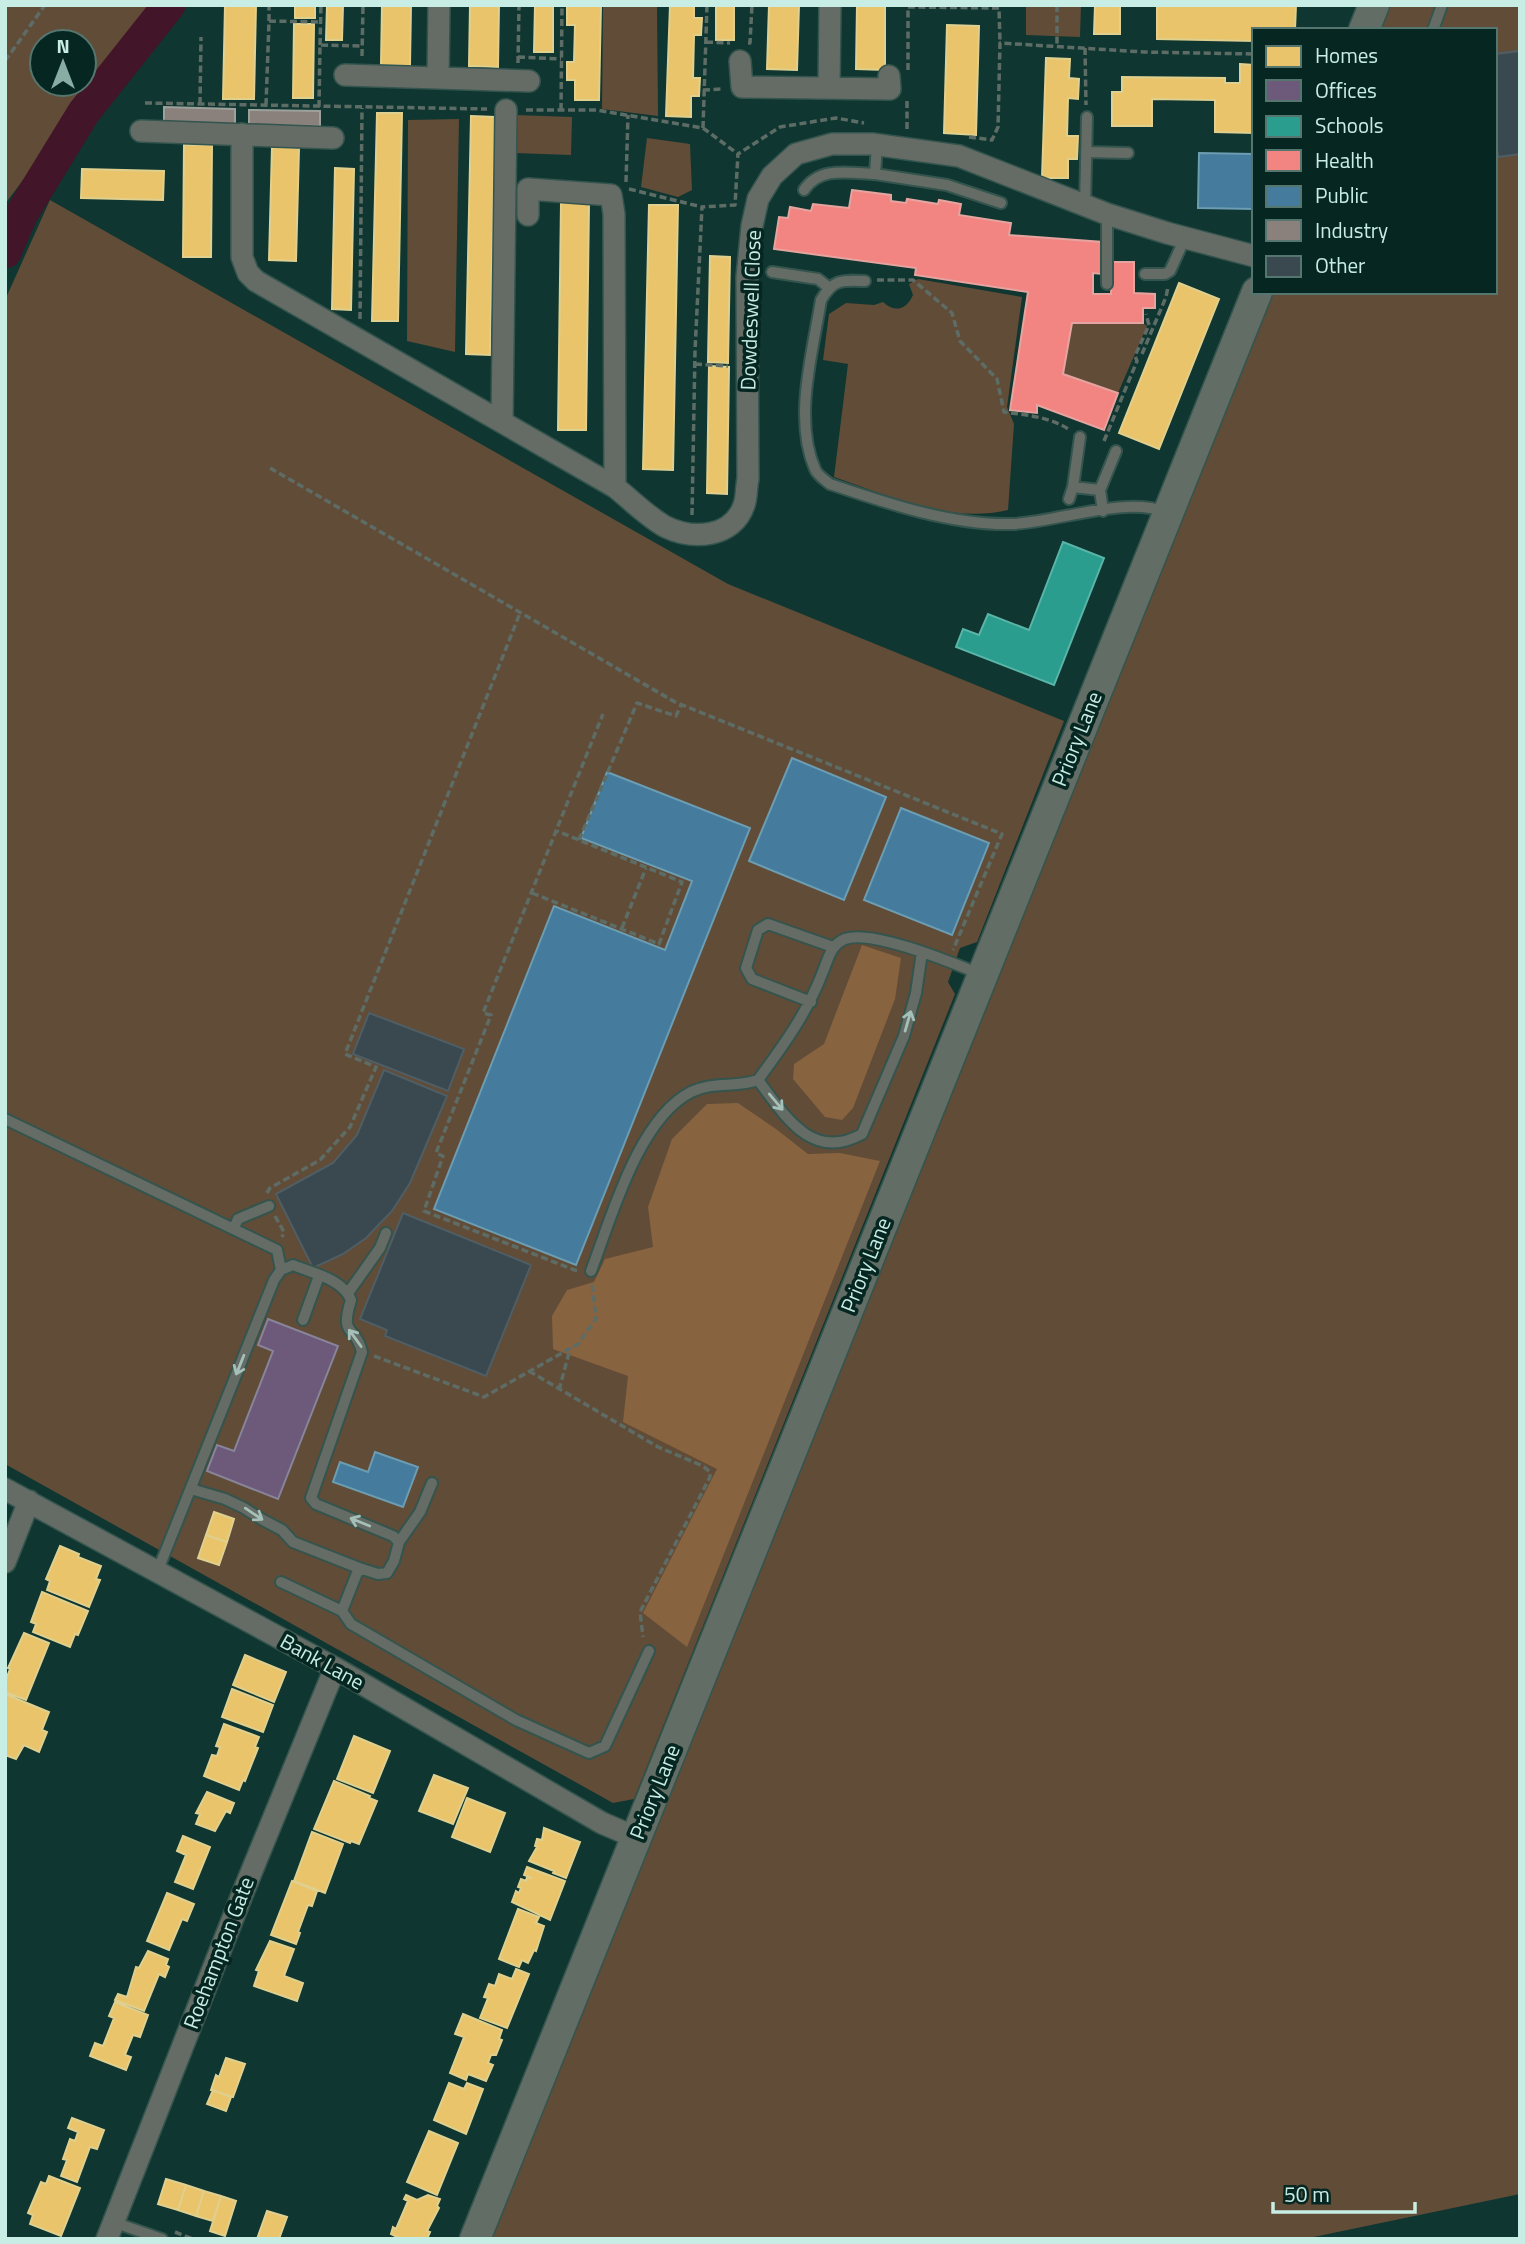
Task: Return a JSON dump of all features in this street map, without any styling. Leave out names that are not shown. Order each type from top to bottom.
[{"type":"street","points":[[438,78],[439,5]]},
{"type":"street","points":[[829,87],[830,5]]},
{"type":"street","points":[[1365,28],[1374,5]]},
{"type":"street","points":[[740,61],[743,87],[890,89],[889,76]]},
{"type":"street","points":[[353,75],[523,80]]},
{"type":"street","points":[[502,422],[506,110]]},
{"type":"street","points":[[141,131],[333,138]]},
{"type":"street","name":"Dowdeswell Close","points":[[242,134],[242,257],[248,273],[256,281],[615,487],[666,527],[695,535],[718,533],[733,523],[744,506],[748,478],[747,277],[752,226],[758,199],[772,176],[796,154],[877,135],[960,156],[1107,214],[1252,255]]},
{"type":"street","points":[[528,215],[528,189],[611,195],[614,214],[615,487]]},
{"type":"street","name":"Priory Lane","points":[[475,2239],[1256,294]]},
{"type":"street","name":"Bank Lane","points":[[5,1489],[335,1668],[602,1823],[637,1838]]},
{"type":"street","points":[[5,1562],[29,1501]]},
{"type":"street","name":"Roehampton Gate","points":[[110,2230],[335,1668]]},
{"type":"lane","points":[[1434,28],[1442,5]]},
{"type":"lane","points":[[1085,206],[1087,117]]},
{"type":"lane","points":[[876,174],[877,135]]},
{"type":"lane","points":[[1086,152],[1128,153]]},
{"type":"lane","points":[[804,190],[812,179],[828,173],[876,174],[947,185],[1001,203]]},
{"type":"lane","points":[[1107,214],[1107,284]]},
{"type":"lane","points":[[1145,274],[1165,274],[1170,271],[1185,238]]},
{"type":"lane","points":[[772,272],[818,279],[828,287]]},
{"type":"lane","points":[[865,281],[843,280],[828,287],[821,300],[804,410],[815,471],[830,484],[956,520],[989,523],[1015,524],[1143,506],[1169,513]]},
{"type":"lane","points":[[1069,499],[1080,437]]},
{"type":"lane","points":[[1103,510],[1100,490],[1116,451]]},
{"type":"lane","points":[[1073,487],[1100,490]]},
{"type":"lane","points":[[811,1002],[751,979],[746,968],[758,930],[768,924],[832,947]]},
{"type":"lane","points":[[591,1271],[635,1157],[653,1127],[688,1093],[716,1084],[745,1085],[758,1080],[811,1002],[832,947],[846,939],[866,938],[922,952],[982,975]]},
{"type":"lane","points":[[758,1080],[803,1135],[824,1143],[848,1142],[862,1134],[904,1036],[916,993],[922,952]]},
{"type":"lane","points":[[5,1119],[276,1250],[281,1270]]},
{"type":"lane","points":[[234,1228],[238,1219],[270,1206]]},
{"type":"lane","points":[[348,1293],[380,1248],[386,1233]]},
{"type":"lane","points":[[158,1570],[269,1292],[281,1270],[293,1265],[331,1280],[348,1293],[351,1300],[346,1318],[347,1327],[359,1341],[362,1352],[311,1498],[312,1502],[393,1536],[399,1542]]},
{"type":"lane","points":[[303,1320],[319,1276]]},
{"type":"lane","points":[[191,1489],[244,1508],[282,1530],[293,1542],[378,1574],[387,1573],[394,1561],[399,1542],[420,1512],[432,1483]]},
{"type":"lane","points":[[342,1611],[359,1568]]},
{"type":"lane","points":[[281,1582],[342,1611],[351,1624],[516,1720],[589,1753],[605,1746],[649,1651]]},
{"type":"lane","points":[[110,2230],[162,2239]]},
{"type":"path","points":[[5,61],[45,5]]},
{"type":"path","points":[[266,105],[269,5]]},
{"type":"path","points":[[320,45],[321,5]]},
{"type":"path","points":[[353,75],[363,5]]},
{"type":"path","points":[[519,5],[518,57],[523,80]]},
{"type":"path","points":[[561,110],[562,5]]},
{"type":"path","points":[[703,128],[707,5]]},
{"type":"path","points":[[706,42],[750,43],[752,5]]},
{"type":"path","points":[[1057,5],[1057,46]]},
{"type":"path","points":[[908,7],[999,8],[999,127],[992,140],[968,137]]},
{"type":"path","points":[[269,21],[320,22]]},
{"type":"path","points":[[200,104],[201,37]]},
{"type":"path","points":[[1000,43],[1144,52],[1252,54]]},
{"type":"path","points":[[1085,48],[1087,117]]},
{"type":"path","points":[[518,57],[561,59]]},
{"type":"path","points":[[145,103],[596,110],[703,128],[738,154]]},
{"type":"path","points":[[360,339],[362,108]]},
{"type":"path","points":[[628,116],[626,188],[702,207],[735,205],[738,154]]},
{"type":"path","points":[[738,154],[780,127],[836,118],[877,135]]},
{"type":"path","points":[[681,512],[692,518],[702,207]]},
{"type":"path","points":[[1142,355],[1166,297],[1170,271]]},
{"type":"path","points":[[865,281],[913,280],[952,313],[960,341],[997,379],[1004,412],[1038,416],[1060,424],[1080,437]]},
{"type":"path","points":[[1116,451],[1102,445],[1137,361],[1135,356],[1149,325],[1146,314]]},
{"type":"path","points":[[695,364],[732,366]]},
{"type":"path","points":[[270,468],[681,705],[1002,834],[947,961]]},
{"type":"path","points":[[276,1250],[284,1232],[266,1195],[270,1188],[320,1160],[350,1127],[376,1067],[345,1054],[520,613]]},
{"type":"path","points":[[579,840],[637,703],[676,716],[681,705]]},
{"type":"path","points":[[362,1352],[484,1397],[579,1344],[596,1319],[591,1271],[577,1271],[424,1210],[443,1156],[436,1153],[491,1015],[483,1013],[603,714]]},
{"type":"path","points":[[532,893],[659,944],[682,882],[556,831]]},
{"type":"path","points":[[622,929],[646,868]]},
{"type":"path","points":[[559,1391],[570,1348]]},
{"type":"path","points":[[529,1371],[657,1447],[703,1465],[710,1472],[710,1477],[640,1612],[643,1638],[649,1651]]},
{"type":"shaded area","points":[[5,5],[155,5],[98,81],[98,28],[28,28],[28,98],[85,98],[5,204]]},
{"type":"shaded area","points":[[603,5],[657,5],[658,116],[602,109]]},
{"type":"shaded area","points":[[1026,5],[1081,5],[1080,37],[1026,35]]},
{"type":"shaded area","points":[[1389,5],[1520,5],[1520,2194],[1304,2239],[488,2239],[1272,294],[1497,294],[1497,28],[1380,28]]},
{"type":"shaded area","points":[[515,115],[572,117],[571,155],[514,153]]},
{"type":"shaded area","points":[[459,119],[455,352],[407,341],[408,120]]},
{"type":"shaded area","points":[[647,138],[690,144],[692,190],[678,197],[641,187]]},
{"type":"shaded area","points":[[50,200],[728,584],[1064,721],[977,942],[960,948],[948,982],[955,994],[634,1799],[613,1803],[5,1464],[5,300]]},
{"type":"shaded area","points":[[918,279],[1022,297],[1007,407],[1014,424],[1008,510],[986,513],[941,511],[834,477],[848,364],[823,360],[829,314],[846,303],[874,305],[883,302],[896,309],[904,307],[913,295],[909,284]]},
{"type":"shaded area","points":[[1072,323],[1143,323],[1147,326],[1118,393],[1063,374]]},
{"type":"shaded area","points":[[862,945],[901,958],[895,999],[853,1108],[842,1120],[825,1117],[793,1079],[794,1064],[824,1044]]},
{"type":"shaded area","points":[[738,1103],[808,1154],[840,1153],[880,1161],[687,1647],[643,1613],[717,1469],[623,1422],[628,1376],[553,1349],[552,1316],[567,1290],[594,1282],[605,1259],[653,1247],[648,1207],[672,1139],[707,1104]]},
{"type":"building: Homes","points":[[225,5],[256,5],[254,99],[223,99]]},
{"type":"building: Homes","points":[[295,5],[315,5],[315,18],[295,18]]},
{"type":"building: Homes","points":[[327,5],[343,5],[342,40],[326,40]]},
{"type":"building: Homes","points":[[382,5],[411,5],[410,66],[381,65]]},
{"type":"building: Homes","points":[[470,5],[499,5],[498,67],[469,66]]},
{"type":"building: Homes","points":[[535,5],[553,5],[553,52],[534,52]]},
{"type":"building: Homes","points":[[567,5],[601,5],[599,100],[575,100],[575,80],[567,80],[567,62],[574,62],[575,25],[567,25]]},
{"type":"building: Homes","points":[[670,5],[694,5],[694,18],[702,18],[701,35],[694,35],[693,78],[700,78],[699,96],[691,96],[691,117],[666,116]]},
{"type":"building: Homes","points":[[716,5],[734,5],[734,40],[716,40]]},
{"type":"building: Homes","points":[[769,5],[799,5],[797,70],[767,69]]},
{"type":"building: Homes","points":[[857,5],[885,5],[885,70],[856,69]]},
{"type":"building: Homes","points":[[1095,5],[1120,5],[1120,34],[1094,34]]},
{"type":"building: Homes","points":[[1157,5],[1296,5],[1295,28],[1252,28],[1252,41],[1157,39]]},
{"type":"building: Homes","points":[[294,24],[314,24],[313,98],[293,98]]},
{"type":"building: Homes","points":[[947,25],[979,26],[976,135],[944,133]]},
{"type":"building: Homes","points":[[1046,58],[1070,59],[1069,78],[1079,79],[1078,99],[1068,98],[1067,136],[1078,136],[1077,159],[1068,159],[1068,178],[1042,178]]},
{"type":"building: Homes","points":[[1240,64],[1252,65],[1252,133],[1215,132],[1215,100],[1152,99],[1152,126],[1112,126],[1112,92],[1122,92],[1122,77],[1225,78],[1225,83],[1240,83]]},
{"type":"building: Homes","points":[[377,113],[402,113],[398,321],[372,321]]},
{"type":"building: Homes","points":[[471,116],[495,117],[490,355],[466,354]]},
{"type":"building: Homes","points":[[184,145],[212,145],[211,257],[183,257]]},
{"type":"building: Homes","points":[[272,147],[299,148],[296,261],[269,260]]},
{"type":"building: Homes","points":[[335,168],[354,169],[351,310],[332,309]]},
{"type":"building: Homes","points":[[82,169],[164,171],[163,200],[81,198]]},
{"type":"building: Homes","points":[[561,203],[589,203],[586,430],[558,430]]},
{"type":"building: Homes","points":[[649,205],[678,205],[673,470],[643,469]]},
{"type":"building: Homes","points":[[710,256],[730,257],[728,363],[708,362]]},
{"type":"building: Homes","points":[[1179,283],[1219,299],[1159,449],[1119,433]]},
{"type":"building: Homes","points":[[709,366],[729,367],[727,494],[707,493]]},
{"type":"building: Homes","points":[[214,1512],[234,1519],[227,1542],[206,1535]]},
{"type":"building: Homes","points":[[206,1535],[227,1542],[219,1565],[198,1558]]},
{"type":"building: Homes","points":[[60,1546],[101,1566],[96,1579],[100,1580],[89,1607],[47,1590],[50,1581],[46,1579]]},
{"type":"building: Homes","points":[[42,1592],[88,1611],[70,1647],[33,1632],[36,1624],[31,1622]]},
{"type":"building: Homes","points":[[24,1633],[49,1643],[26,1700],[5,1692],[5,1682],[10,1669],[8,1668]]},
{"type":"building: Homes","points":[[245,1655],[286,1672],[274,1702],[233,1685]]},
{"type":"building: Homes","points":[[232,1689],[273,1705],[263,1732],[222,1717]]},
{"type":"building: Homes","points":[[5,1694],[49,1712],[42,1730],[47,1732],[39,1752],[24,1745],[16,1759],[5,1755]]},
{"type":"building: Homes","points":[[224,1724],[259,1737],[255,1747],[258,1748],[239,1790],[204,1776],[212,1755],[217,1756],[220,1747],[216,1746]]},
{"type":"building: Homes","points":[[354,1736],[390,1751],[373,1793],[337,1779]]},
{"type":"building: Homes","points":[[434,1775],[468,1788],[453,1824],[419,1811]]},
{"type":"building: Homes","points":[[334,1781],[377,1801],[359,1844],[314,1829]]},
{"type":"building: Homes","points":[[207,1792],[234,1803],[230,1813],[226,1811],[215,1831],[196,1824],[200,1814],[196,1813]]},
{"type":"building: Homes","points":[[467,1798],[505,1813],[490,1852],[452,1837]]},
{"type":"building: Homes","points":[[544,1828],[580,1842],[566,1878],[529,1861],[537,1847],[537,1839],[542,1840]]},
{"type":"building: Homes","points":[[312,1832],[343,1844],[325,1893],[294,1881]]},
{"type":"building: Homes","points":[[183,1836],[210,1847],[193,1889],[175,1882],[186,1855],[177,1851]]},
{"type":"building: Homes","points":[[527,1867],[565,1881],[550,1920],[512,1902],[516,1891],[519,1893],[521,1888],[518,1887],[521,1879],[526,1881],[527,1877],[532,1878],[524,1875]]},
{"type":"building: Homes","points":[[292,1881],[317,1891],[312,1906],[308,1905],[296,1944],[271,1935]]},
{"type":"building: Homes","points":[[167,1893],[194,1904],[187,1921],[182,1919],[169,1950],[147,1941]]},
{"type":"building: Homes","points":[[518,1909],[539,1917],[536,1923],[544,1926],[536,1951],[534,1950],[528,1963],[522,1960],[519,1967],[499,1959]]},
{"type":"building: Homes","points":[[270,1941],[294,1949],[284,1976],[303,1983],[297,2001],[254,1986],[259,1971],[256,1970]]},
{"type":"building: Homes","points":[[148,1951],[168,1959],[166,1965],[169,1967],[165,1977],[159,1974],[144,2011],[115,2000],[118,1994],[127,1997],[136,1967],[139,1968]]},
{"type":"building: Homes","points":[[516,1969],[529,1974],[507,2028],[480,2018],[488,1998],[484,1997],[489,1984],[495,1986],[499,1974],[512,1979]]},
{"type":"building: Homes","points":[[115,2002],[148,2015],[140,2037],[133,2035],[125,2055],[131,2057],[126,2070],[90,2056],[95,2043],[103,2046],[114,2018],[109,2016]]},
{"type":"building: Homes","points":[[463,2014],[502,2030],[499,2039],[502,2040],[496,2055],[491,2055],[488,2063],[493,2065],[486,2081],[468,2074],[466,2080],[450,2073],[464,2037],[455,2034]]},
{"type":"building: Homes","points":[[226,2058],[245,2064],[233,2097],[211,2090]]},
{"type":"building: Homes","points":[[449,2083],[464,2089],[467,2083],[483,2089],[466,2134],[434,2120]]},
{"type":"building: Homes","points":[[213,2090],[231,2097],[226,2111],[207,2104]]},
{"type":"building: Homes","points":[[72,2118],[104,2130],[97,2149],[90,2147],[77,2182],[61,2176],[70,2139],[75,2141],[78,2132],[68,2128]]},
{"type":"building: Homes","points":[[429,2131],[458,2143],[437,2195],[407,2182]]},
{"type":"building: Homes","points":[[49,2176],[80,2188],[61,2236],[30,2224],[33,2215],[28,2213],[41,2182],[46,2184]]},
{"type":"building: Homes","points":[[166,2179],[186,2185],[178,2210],[158,2204]]},
{"type":"building: Homes","points":[[186,2185],[204,2191],[196,2216],[178,2210]]},
{"type":"building: Homes","points":[[204,2191],[221,2196],[213,2221],[196,2216]]},
{"type":"building: Homes","points":[[406,2195],[417,2200],[428,2195],[440,2199],[437,2206],[439,2208],[427,2231],[430,2232],[427,2239],[401,2239],[391,2234],[393,2227],[396,2229],[408,2201],[404,2199]]},
{"type":"building: Homes","points":[[221,2196],[236,2201],[225,2236],[210,2231]]},
{"type":"building: Homes","points":[[267,2211],[287,2217],[279,2239],[257,2239]]},
{"type":"building: Offices","points":[[268,1319],[338,1346],[278,1499],[207,1471],[217,1445],[234,1451],[273,1351],[258,1345]]},
{"type":"building: Schools","points":[[1063,542],[1104,558],[1054,685],[956,647],[963,629],[979,635],[988,614],[1029,630]]},
{"type":"building: Health","points":[[852,190],[891,195],[891,201],[906,203],[907,199],[938,204],[939,200],[961,204],[959,215],[1011,223],[1009,235],[1103,242],[1102,274],[1093,273],[1093,294],[1111,294],[1112,262],[1134,262],[1134,293],[1155,294],[1155,308],[1143,308],[1143,323],[1072,323],[1063,374],[1118,393],[1104,430],[1037,405],[1037,413],[1010,410],[1028,292],[915,275],[916,268],[774,249],[779,217],[788,218],[790,207],[811,211],[813,204],[849,208]]},
{"type":"building: Public","points":[[1199,153],[1252,154],[1252,209],[1198,208]]},
{"type":"building: Public","points":[[792,758],[886,797],[844,900],[749,861]]},
{"type":"building: Public","points":[[607,772],[750,828],[576,1265],[434,1209],[554,906],[665,950],[692,881],[581,838]]},
{"type":"building: Public","points":[[901,808],[989,843],[952,935],[864,900]]},
{"type":"building: Public","points":[[375,1452],[418,1467],[403,1507],[333,1482],[340,1462],[368,1472]]},
{"type":"building: Industry","points":[[164,107],[235,109],[235,125],[164,124]]},
{"type":"building: Industry","points":[[249,110],[320,111],[320,126],[249,125]]},
{"type":"building: Other","points":[[1520,51],[1520,154],[1498,157],[1497,149],[1497,54]]},
{"type":"building: Other","points":[[369,1013],[464,1049],[448,1091],[353,1054]]},
{"type":"building: Other","points":[[384,1070],[447,1096],[410,1183],[392,1211],[366,1238],[343,1254],[313,1268],[276,1194],[333,1163],[357,1135]]},
{"type":"building: Other","points":[[403,1213],[531,1265],[486,1376],[385,1336],[387,1330],[360,1319]]},
{"type":"waterway","points":[[5,252],[22,213],[84,112],[169,5]]}]
